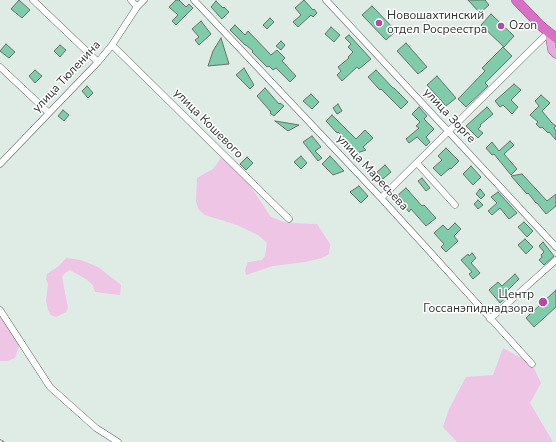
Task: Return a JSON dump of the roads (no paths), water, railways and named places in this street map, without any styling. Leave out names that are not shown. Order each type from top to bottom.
[{"type":"highway","points":[[516,0],[552,35]]},
{"type":"main road","points":[[552,35],[552,50],[556,54]]},
{"type":"street","points":[[33,0],[98,62]]},
{"type":"street","points":[[131,0],[137,7]]},
{"type":"street","name":"улица Тюленина","points":[[0,164],[98,62],[112,45],[137,7],[144,0]]},
{"type":"street","name":"улица Маресьева","points":[[194,0],[381,198],[532,364]]},
{"type":"street","name":"улица Зорге","points":[[326,0],[556,247]]},
{"type":"street","points":[[381,198],[449,131],[552,35]]},
{"type":"street","name":"улица Кошевого","points":[[112,45],[288,219]]},
{"type":"street","points":[[0,67],[49,113]]},
{"type":"street","points":[[417,163],[455,205]]},
{"type":"street","points":[[490,319],[556,260]]},
{"type":"street","points":[[0,310],[50,387],[96,428],[118,442]]},
{"type":"place","name":"Новошахтинский отдел Росреестра","points":[[379,23]]},
{"type":"place","name":"Ozon","points":[[501,26]]},
{"type":"place","name":"Центр Госсанэпиднадзора","points":[[543,302]]}]
